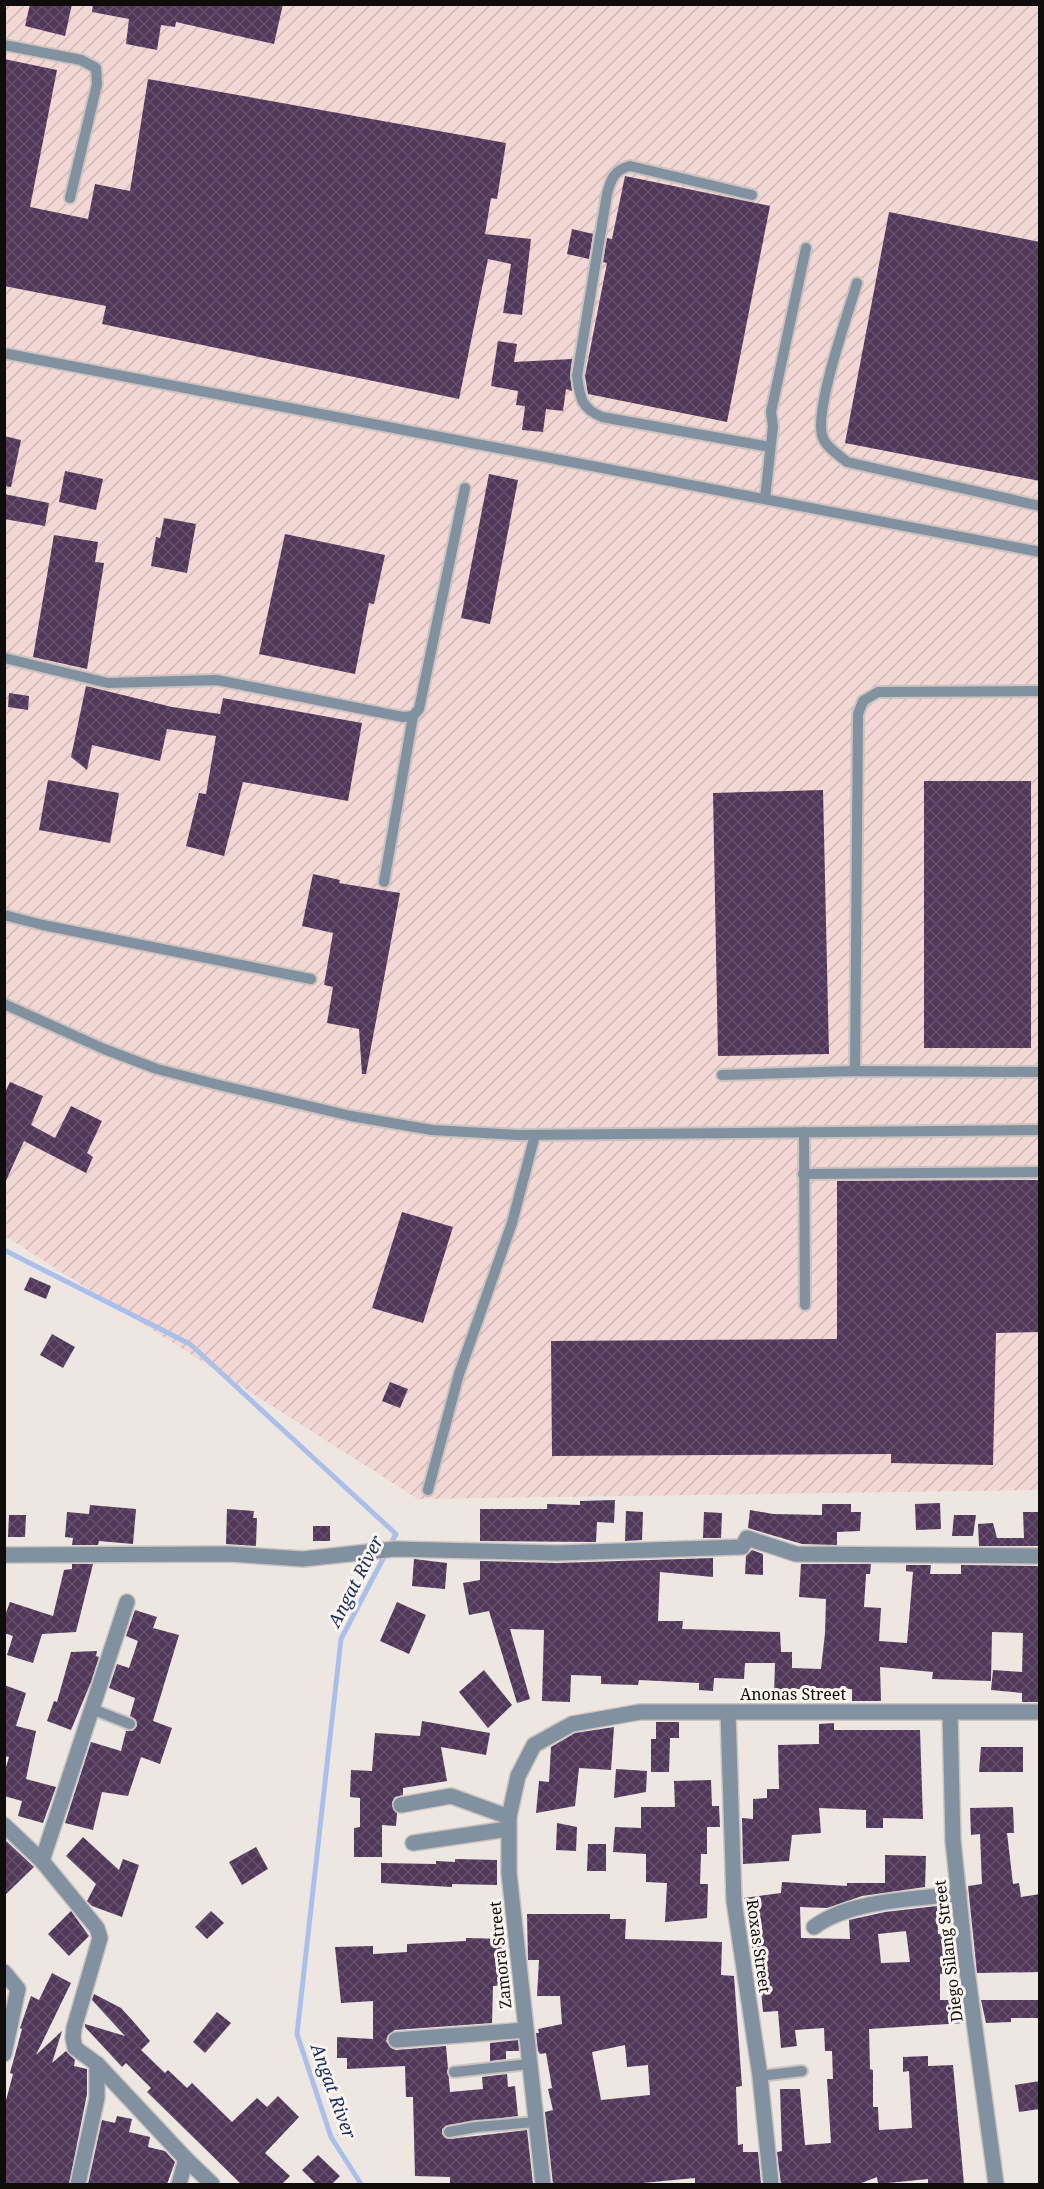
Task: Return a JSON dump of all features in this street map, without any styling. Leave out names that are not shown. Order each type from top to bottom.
[{"type":"street","points":[[4,1556],[229,1554],[303,1558],[395,1549],[643,1551],[742,1547],[747,1538],[796,1554],[1040,1556]]},
{"type":"street","points":[[42,1862],[127,1602]]},
{"type":"street","name":"Anonas Street","points":[[550,1734],[572,1724],[640,1712],[1040,1712]]},
{"type":"street","name":"Roxas Street","points":[[728,1712],[734,1901],[760,2076],[771,2184]]},
{"type":"street","name":"Diego Silang Street","points":[[950,1713],[953,1841],[996,2184]]},
{"type":"street","name":"Zamora Street","points":[[543,2184],[509,1873],[509,1823],[518,1776],[526,1757],[534,1744],[550,1734]]},
{"type":"street","points":[[401,1805],[451,1796],[509,1823]]},
{"type":"street","points":[[413,1843],[509,1823]]},
{"type":"street","points":[[4,1826],[42,1862],[91,1919],[100,1938],[73,2038],[75,2048],[97,2064],[212,2184]]},
{"type":"street","points":[[814,1928],[830,1915],[883,1903],[959,1894]]},
{"type":"street","points":[[4,1972],[18,1989],[4,2054]]},
{"type":"street","points":[[396,2040],[526,2030]]},
{"type":"street","points":[[78,2184],[98,2098],[97,2064]]},
{"type":"street","points":[[178,2184],[186,2159]]},
{"type":"lane","points":[[4,45],[81,60],[96,68],[97,84],[70,198]]},
{"type":"lane","points":[[752,195],[630,166],[619,169],[611,177],[577,376],[580,401],[588,411],[602,417],[770,447]]},
{"type":"lane","points":[[765,498],[773,426],[771,412],[806,248]]},
{"type":"lane","points":[[857,283],[824,401],[822,436],[831,449],[847,462],[1040,506]]},
{"type":"lane","points":[[8,354],[1040,552]]},
{"type":"lane","points":[[384,882],[413,716],[419,709],[465,488]]},
{"type":"lane","points":[[4,658],[108,683],[217,680],[403,717],[413,716]]},
{"type":"lane","points":[[855,1071],[858,714],[863,701],[878,692],[1040,691]]},
{"type":"lane","points":[[4,915],[43,925],[311,979]]},
{"type":"lane","points":[[4,1004],[104,1049],[157,1069],[351,1116],[432,1130],[535,1135],[1040,1130]]},
{"type":"lane","points":[[722,1074],[855,1071],[1040,1072]]},
{"type":"lane","points":[[804,1132],[805,1305]]},
{"type":"lane","points":[[428,1490],[459,1374],[512,1223],[535,1135]]},
{"type":"lane","points":[[803,1174],[1040,1172]]},
{"type":"lane","points":[[92,1709],[130,1724]]},
{"type":"lane","points":[[454,2072],[529,2064]]},
{"type":"lane","points":[[760,2076],[802,2071]]},
{"type":"lane","points":[[449,2132],[476,2127],[536,2122]]},
{"type":"shaded area","points":[[4,5],[1039,5],[1039,1490],[418,1499],[5,1236]]},
{"type":"building","points":[[30,4],[72,4],[65,36],[25,26]]},
{"type":"building","points":[[93,4],[283,4],[274,44],[176,22],[175,27],[161,25],[157,50],[126,44],[129,19],[92,12]]},
{"type":"building","points":[[4,59],[57,70],[30,207],[88,219],[95,184],[130,191],[148,79],[506,143],[497,199],[491,198],[485,234],[531,239],[522,315],[503,313],[511,264],[488,259],[459,399],[102,324],[106,306],[4,286]]},
{"type":"building","points":[[625,176],[770,206],[727,422],[588,394],[585,376],[607,263],[603,262],[607,238],[612,239]]},
{"type":"building","points":[[889,212],[1040,242],[1040,481],[845,443]]},
{"type":"building","points":[[572,229],[593,234],[589,259],[567,254]]},
{"type":"building","points":[[498,341],[517,344],[514,362],[572,359],[570,375],[572,391],[566,389],[563,411],[546,409],[543,432],[522,430],[525,406],[516,405],[518,391],[491,386]]},
{"type":"building","points":[[4,436],[21,440],[11,487],[4,486]]},
{"type":"building","points":[[65,471],[103,479],[96,510],[59,502]]},
{"type":"building","points":[[489,474],[518,480],[490,624],[461,618]]},
{"type":"building","points":[[4,494],[49,503],[45,526],[4,519]]},
{"type":"building","points":[[164,518],[196,524],[187,573],[151,566],[156,537],[160,538]]},
{"type":"building","points":[[285,534],[385,555],[374,604],[369,603],[355,674],[259,654]]},
{"type":"building","points":[[54,535],[98,542],[95,562],[104,563],[87,669],[33,657]]},
{"type":"building","points":[[86,686],[172,707],[220,714],[223,698],[362,723],[348,801],[243,782],[224,856],[186,846],[199,793],[206,794],[216,736],[167,729],[160,761],[92,745],[87,770],[71,757]]},
{"type":"building","points":[[9,693],[29,696],[28,710],[8,707]]},
{"type":"building","points":[[48,780],[119,793],[110,843],[39,830]]},
{"type":"building","points":[[924,781],[1031,781],[1031,1048],[924,1048]]},
{"type":"building","points":[[823,790],[829,1054],[718,1056],[713,793]]},
{"type":"building","points":[[313,874],[340,880],[339,883],[400,893],[366,1074],[362,1074],[359,1029],[327,1023],[333,987],[324,985],[333,933],[302,926]]},
{"type":"building","points":[[10,1082],[43,1096],[31,1125],[55,1138],[71,1106],[102,1121],[87,1153],[93,1157],[86,1173],[24,1141],[4,1185],[4,1095]]},
{"type":"building","points":[[1040,1180],[1040,1332],[996,1333],[993,1465],[891,1463],[891,1454],[552,1456],[551,1341],[837,1339],[837,1181]]},
{"type":"building","points":[[402,1212],[453,1227],[423,1323],[372,1308]]},
{"type":"building","points":[[30,1277],[51,1286],[46,1299],[24,1290]]},
{"type":"building","points":[[52,1334],[75,1347],[63,1368],[40,1355]]},
{"type":"building","points":[[390,1382],[408,1389],[400,1408],[382,1401]]},
{"type":"building","points":[[615,1500],[614,1523],[597,1522],[596,1542],[480,1541],[480,1509],[547,1509],[547,1504],[580,1505],[580,1501]]},
{"type":"building","points":[[940,1503],[941,1529],[916,1530],[915,1504]]},
{"type":"building","points":[[822,1504],[851,1504],[851,1512],[861,1512],[860,1531],[837,1532],[837,1545],[802,1544],[748,1528],[750,1510],[773,1514],[822,1515]]},
{"type":"building","points":[[90,1505],[136,1509],[133,1544],[99,1541],[98,1545],[72,1545],[73,1538],[65,1537],[67,1512],[89,1514]]},
{"type":"building","points":[[227,1509],[254,1511],[253,1518],[257,1518],[256,1546],[226,1544]]},
{"type":"building","points":[[626,1511],[643,1512],[642,1540],[625,1541]]},
{"type":"building","points":[[704,1512],[722,1513],[721,1538],[703,1538]]},
{"type":"building","points":[[1023,1512],[1040,1512],[1040,1546],[979,1546],[978,1524],[993,1523],[997,1538],[1024,1538]]},
{"type":"building","points":[[9,1515],[26,1515],[25,1537],[8,1537]]},
{"type":"building","points":[[954,1515],[976,1515],[973,1536],[952,1536]]},
{"type":"building","points":[[313,1526],[330,1526],[330,1541],[313,1541]]},
{"type":"building","points":[[752,1550],[763,1554],[763,1575],[745,1574],[746,1556]]},
{"type":"building","points":[[713,1558],[713,1577],[660,1572],[658,1621],[683,1621],[682,1629],[780,1632],[781,1652],[792,1652],[792,1668],[821,1669],[826,1599],[799,1597],[801,1564],[871,1564],[870,1574],[866,1574],[864,1607],[881,1608],[879,1641],[907,1643],[913,1572],[906,1571],[906,1565],[931,1565],[930,1574],[961,1574],[961,1565],[1040,1566],[1040,1702],[1022,1702],[1022,1693],[991,1690],[993,1670],[1022,1672],[1023,1633],[992,1632],[991,1681],[932,1679],[933,1672],[880,1667],[881,1701],[852,1701],[852,1689],[795,1689],[794,1697],[774,1696],[775,1663],[745,1663],[744,1679],[714,1678],[713,1691],[699,1690],[699,1683],[639,1680],[638,1685],[601,1684],[601,1676],[571,1675],[570,1702],[542,1701],[544,1630],[510,1629],[530,1699],[517,1703],[489,1611],[469,1615],[463,1583],[480,1580],[480,1561],[557,1563]]},
{"type":"building","points":[[414,1559],[447,1563],[445,1589],[412,1586]]},
{"type":"building","points":[[72,1564],[93,1564],[76,1632],[42,1634],[33,1663],[7,1655],[13,1636],[4,1633],[4,1618],[10,1602],[53,1616],[64,1570],[72,1569]]},
{"type":"building","points":[[397,1602],[426,1615],[409,1654],[380,1641]]},
{"type":"building","points":[[135,1610],[157,1617],[153,1628],[179,1635],[153,1721],[172,1728],[160,1764],[141,1757],[128,1796],[102,1792],[93,1830],[65,1823],[91,1742],[121,1751],[126,1731],[132,1731],[137,1726],[136,1720],[130,1716],[135,1698],[109,1688],[117,1664],[129,1668],[138,1641],[126,1636]]},
{"type":"building","points":[[97,1651],[96,1656],[99,1657],[91,1682],[71,1730],[47,1721],[54,1701],[57,1702],[71,1652]]},
{"type":"building","points":[[484,1670],[512,1705],[488,1728],[459,1692]]},
{"type":"building","points":[[4,1685],[26,1693],[16,1726],[36,1731],[26,1779],[56,1787],[43,1823],[18,1816],[22,1801],[4,1796],[4,1774],[9,1757],[4,1756]]},
{"type":"building","points":[[422,1721],[490,1733],[486,1755],[441,1747],[447,1781],[403,1788],[403,1795],[395,1797],[392,1802],[397,1813],[396,1826],[382,1825],[382,1857],[354,1857],[354,1828],[360,1827],[360,1798],[350,1797],[351,1770],[372,1771],[375,1733],[420,1736]]},
{"type":"building","points":[[656,1722],[679,1722],[679,1738],[670,1738],[669,1772],[651,1772],[651,1739],[656,1739]]},
{"type":"building","points":[[834,1723],[834,1730],[920,1730],[923,1819],[883,1818],[883,1828],[866,1828],[866,1810],[819,1808],[821,1833],[792,1835],[789,1861],[743,1864],[742,1818],[753,1819],[753,1799],[767,1798],[767,1789],[779,1789],[778,1745],[819,1744],[819,1724]]},
{"type":"building","points":[[614,1727],[611,1770],[579,1768],[575,1806],[536,1813],[539,1781],[549,1782],[551,1747],[575,1733]]},
{"type":"building","points":[[981,1747],[1023,1747],[1023,1772],[979,1772]]},
{"type":"building","points":[[616,1769],[647,1771],[646,1792],[614,1798]]},
{"type":"building","points":[[711,1780],[712,1806],[719,1806],[720,1827],[707,1827],[707,1854],[701,1854],[700,1884],[708,1884],[707,1918],[665,1922],[667,1883],[646,1882],[646,1854],[613,1852],[615,1827],[641,1828],[641,1807],[675,1807],[674,1781]]},
{"type":"building","points":[[1013,1807],[1014,1833],[1007,1833],[1013,1884],[1019,1883],[1021,1897],[1040,1894],[1040,1972],[977,1973],[968,1886],[982,1884],[980,1834],[971,1835],[970,1808]]},
{"type":"building","points":[[557,1823],[577,1827],[576,1851],[556,1850]]},
{"type":"building","points":[[83,1837],[119,1870],[123,1859],[139,1865],[122,1917],[92,1906],[87,1901],[96,1884],[66,1856]]},
{"type":"building","points":[[4,1839],[34,1867],[4,1896]]},
{"type":"building","points":[[588,1844],[606,1844],[606,1871],[587,1871]]},
{"type":"building","points":[[256,1847],[268,1869],[242,1885],[229,1862]]},
{"type":"building","points":[[885,1855],[926,1856],[925,1887],[862,1896],[827,1908],[800,1907],[801,1938],[850,1939],[849,1920],[885,1912],[937,1906],[938,1934],[953,1933],[958,1973],[940,1974],[940,2000],[961,2000],[964,2023],[869,2029],[870,2069],[873,2070],[873,2107],[878,2107],[879,2130],[912,2128],[909,2071],[903,2072],[903,2057],[928,2056],[928,2066],[953,2065],[964,2184],[928,2184],[928,2179],[878,2184],[877,2177],[859,2184],[781,2184],[777,2152],[782,2151],[780,2089],[800,2089],[805,2145],[831,2143],[827,2079],[833,2079],[832,2051],[825,2051],[824,2028],[795,2030],[797,2046],[781,2048],[778,2011],[763,2012],[759,1969],[754,1969],[749,1913],[746,1913],[744,1898],[781,1893],[782,1882],[847,1886],[847,1883],[885,1883]],"holes":[[[906,1931],[910,1962],[881,1963],[878,1934]]]},
{"type":"building","points":[[455,1859],[497,1860],[497,1885],[452,1884],[452,1887],[381,1883],[381,1863],[436,1864],[436,1861],[455,1862]]},
{"type":"building","points":[[71,1911],[89,1936],[69,1956],[48,1934]]},
{"type":"building","points":[[211,1911],[224,1923],[207,1939],[195,1927]]},
{"type":"building","points":[[527,1914],[610,1914],[610,1919],[626,1919],[625,1939],[722,1942],[721,1975],[734,1976],[742,2086],[736,2087],[738,2145],[743,2144],[743,2152],[758,2152],[761,2184],[695,2184],[695,2178],[632,2184],[553,2184],[545,2112],[553,2110],[548,2089],[552,2088],[546,2053],[540,2054],[538,2051],[536,2033],[539,2033],[538,2029],[562,2024],[560,1996],[537,1996],[539,1960],[528,1960]],"holes":[[[625,2045],[627,2067],[648,2065],[650,2095],[601,2100],[592,2052]]]},
{"type":"building","points":[[466,1938],[506,1939],[507,1985],[493,1986],[492,2023],[395,2030],[388,2035],[386,2041],[391,2048],[396,2050],[446,2046],[450,2092],[483,2089],[482,2077],[507,2074],[508,2087],[515,2086],[518,2116],[448,2125],[442,2129],[442,2134],[450,2139],[527,2130],[533,2184],[450,2184],[450,2177],[415,2176],[413,2097],[406,2097],[405,2066],[347,2069],[347,2058],[337,2058],[337,2037],[373,2039],[373,2001],[341,2003],[335,1947],[373,1946],[373,1954],[407,1952],[407,1944],[466,1941]]},
{"type":"building","points":[[52,1973],[71,1983],[36,2055],[62,2031],[52,2063],[66,2051],[75,2060],[74,2066],[87,2069],[87,2094],[69,2184],[4,2184],[4,2108],[13,2074],[10,2073],[22,2029],[20,2028],[31,1996],[39,2000]]},
{"type":"building","points":[[94,1994],[121,2008],[132,2020],[150,2041],[141,2050],[165,2073],[168,2070],[187,2088],[192,2083],[232,2122],[257,2098],[267,2107],[278,2096],[299,2117],[265,2153],[290,2176],[282,2184],[241,2184],[147,2092],[151,2088],[126,2063],[122,2067],[85,2027],[85,2024],[125,2036],[92,2000]]},
{"type":"building","points":[[981,2000],[1040,2000],[1040,2018],[1011,2018],[1011,2022],[986,2023]]},
{"type":"building","points":[[217,2012],[231,2023],[205,2053],[193,2042]]},
{"type":"building","points":[[518,2040],[519,2051],[506,2051],[506,2059],[490,2061],[490,2043]]},
{"type":"building","points":[[1040,2081],[1040,2109],[1019,2112],[1015,2085]]},
{"type":"building","points":[[117,2116],[132,2119],[129,2132],[150,2137],[148,2147],[165,2151],[175,2162],[167,2184],[88,2184],[102,2120],[115,2123]]},
{"type":"building","points":[[318,2155],[340,2176],[332,2184],[316,2184],[302,2170]]},
{"type":"waterway","name":"Angat River","points":[[4,1250],[190,1344],[396,1534],[341,1639],[297,2034],[331,2137],[361,2184]]}]
